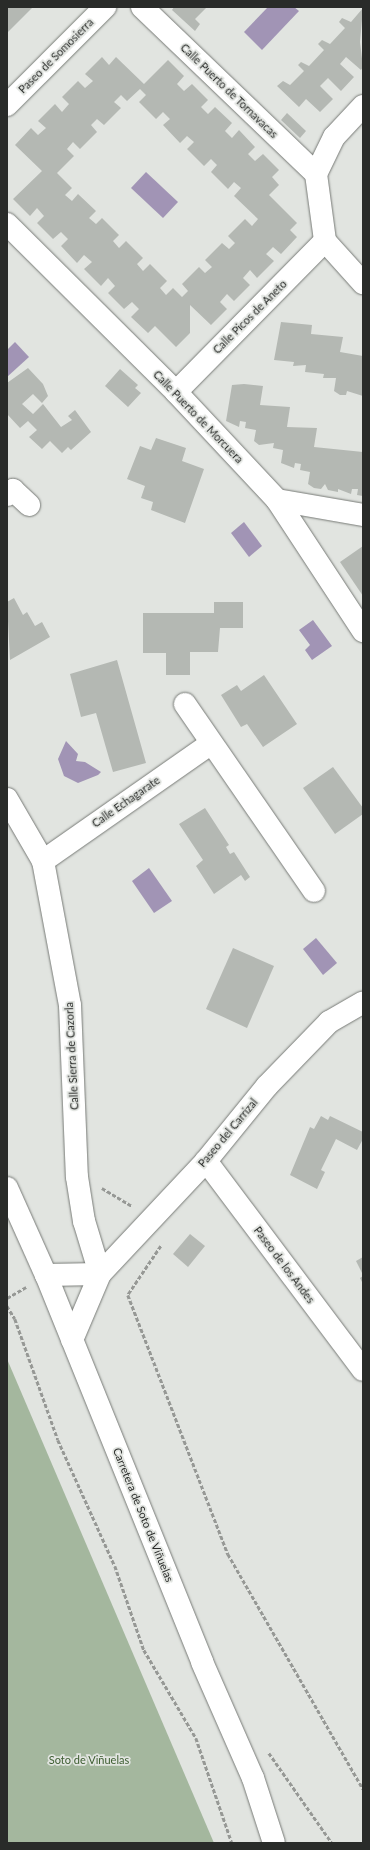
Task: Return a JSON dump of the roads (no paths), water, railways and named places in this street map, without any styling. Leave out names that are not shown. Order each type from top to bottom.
[{"type":"street","name":"Paseo de Somosierra","points":[[7,105],[105,7]]},
{"type":"street","name":"Calle Puerto de Tornavacas","points":[[142,7],[316,174]]},
{"type":"street","points":[[363,106],[334,137],[316,174],[325,242],[363,283]]},
{"type":"street","name":"Calle Puerto de Morcuera","points":[[7,224],[176,392],[277,500],[363,631]]},
{"type":"street","name":"Calle Picos de Aneto","points":[[176,392],[325,242]]},
{"type":"street","points":[[7,495],[13,490],[29,505]]},
{"type":"street","points":[[277,500],[363,515]]},
{"type":"street","points":[[184,704],[210,744],[314,891]]},
{"type":"street","name":"Calle Echagarate","points":[[42,861],[210,744]]},
{"type":"street","name":"Calle Sierra de Cazorla","points":[[7,799],[42,861],[70,1005],[77,1177],[84,1221],[100,1274]]},
{"type":"street","name":"Paseo del Carrizal","points":[[72,1340],[100,1274],[206,1161],[267,1086],[329,1022],[363,1002]]},
{"type":"street","name":"Paseo de los Andes","points":[[206,1161],[363,1370]]},
{"type":"street","name":"Carretera de Soto de Viñuelas","points":[[7,1188],[46,1274],[202,1662],[253,1778],[274,1843]]},
{"type":"street","points":[[46,1274],[100,1274]]},
{"type":"park label","name":"Soto de Viñuelas","points":[[89,1760]]}]
